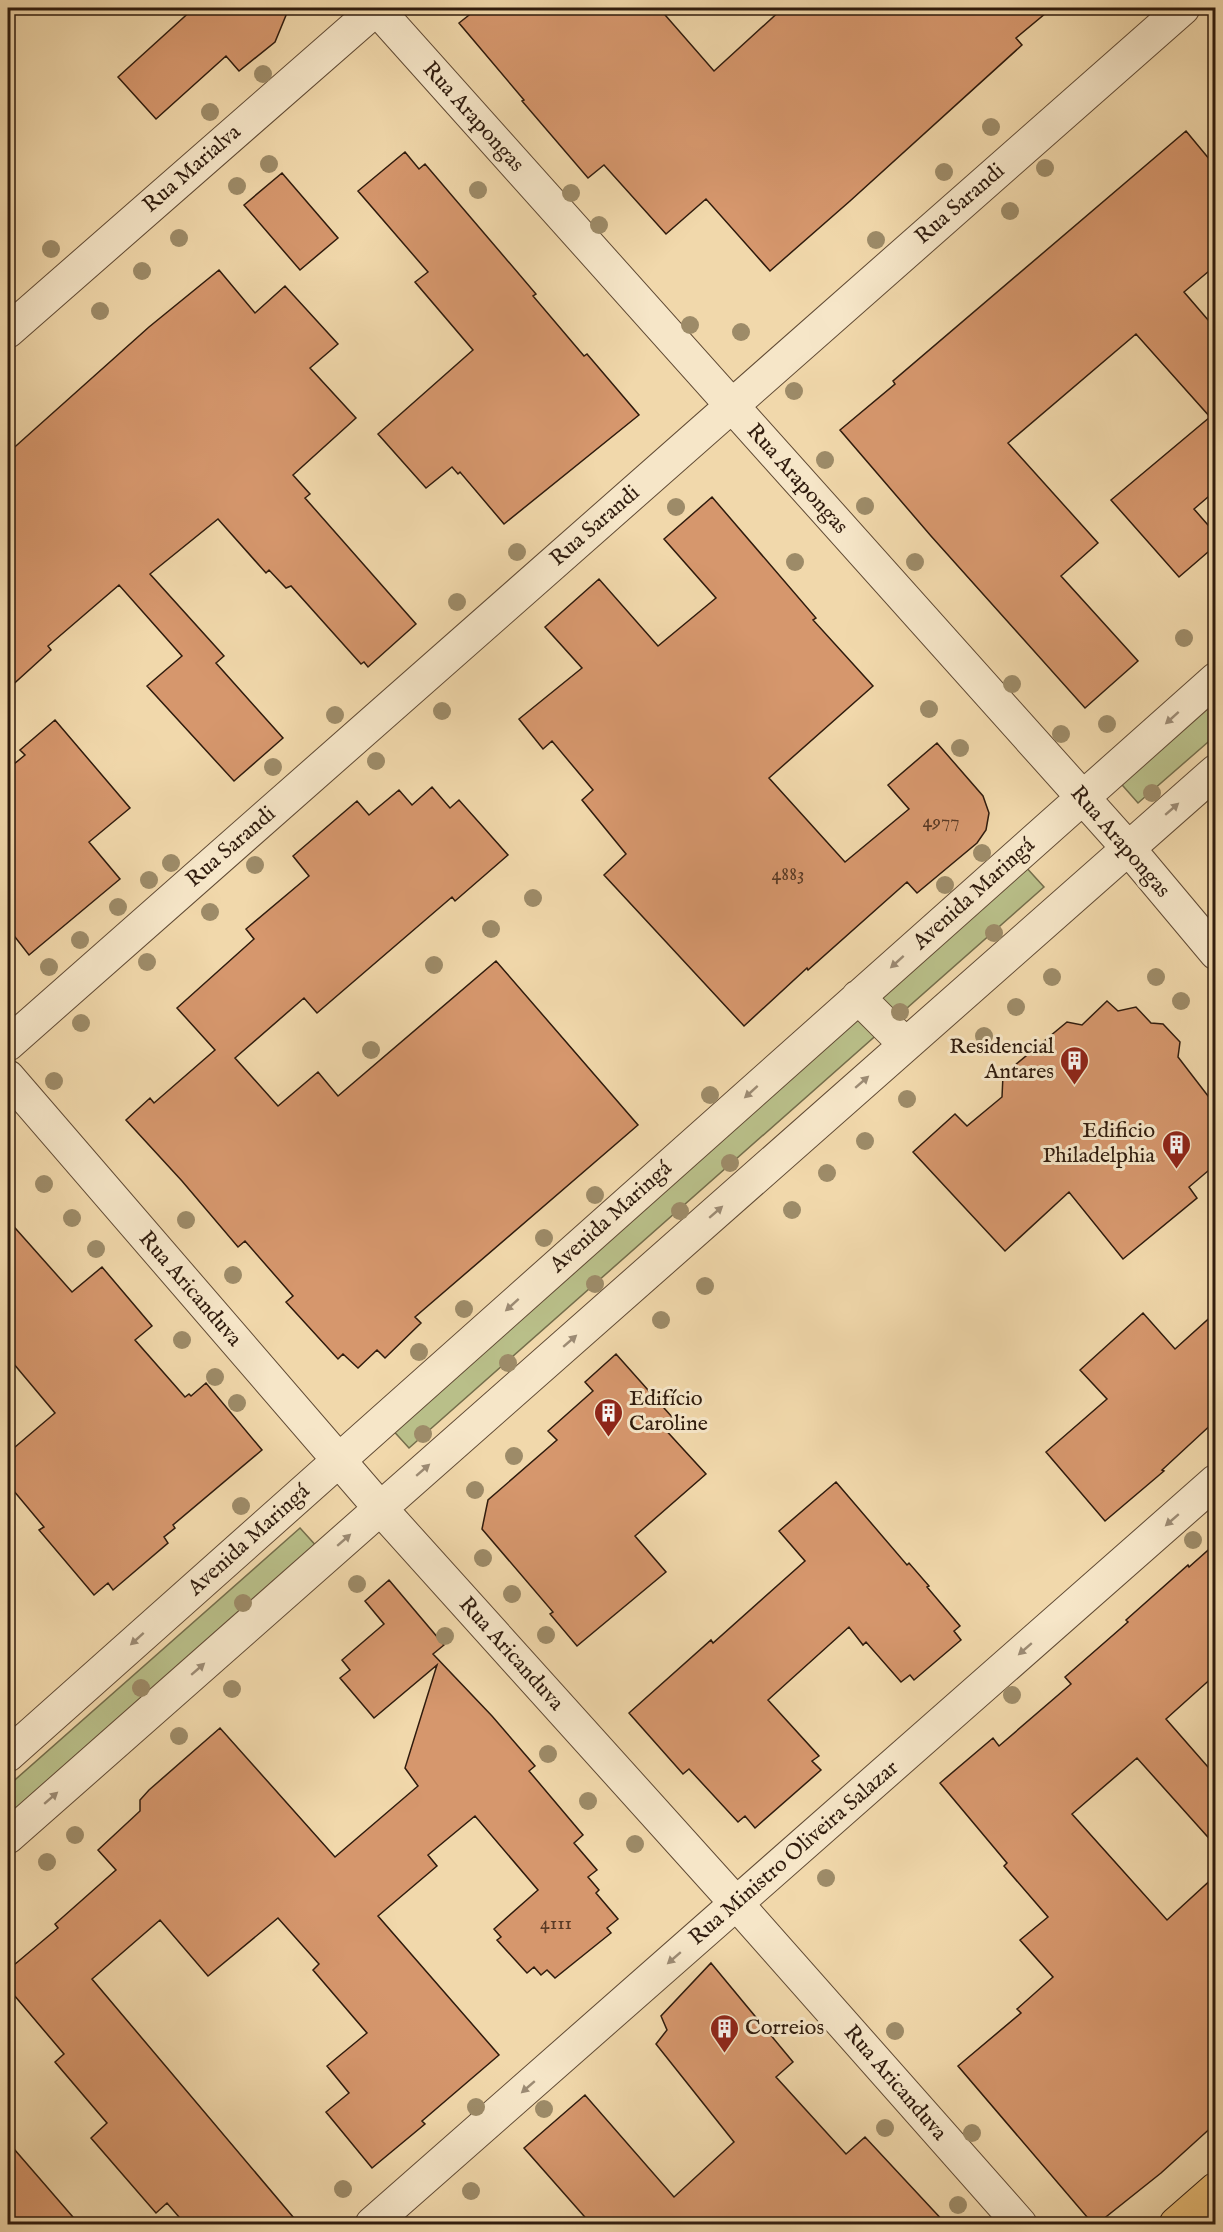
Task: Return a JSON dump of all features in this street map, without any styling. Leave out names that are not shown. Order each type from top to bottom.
[{"type":"main road","points":[[1176,2224],[1207,2204]]},
{"type":"street","name":"Rua Arapongas","points":[[376,8],[1128,848],[1215,953]]},
{"type":"street","name":"Rua Marialva","points":[[8,331],[376,8]]},
{"type":"street","name":"Rua Sarandi","points":[[8,1044],[1183,8]]},
{"type":"street","name":"Avenida Maringá","points":[[8,1755],[1215,679]]},
{"type":"street","points":[[8,1837],[1215,771]]},
{"type":"street","points":[[858,997],[905,1044]]},
{"type":"street","name":"Rua Aricanduva","points":[[8,1077],[338,1461],[736,1903],[1020,2224]]},
{"type":"street","name":"Rua Ministro Oliveira Salazar","points":[[372,2224],[1215,1481]]},
{"type":"green space","points":[[1215,690],[1215,736],[1138,803],[1116,778]]},
{"type":"green space","points":[[1024,865],[1044,887],[409,1448],[389,1426]]},
{"type":"green space","points":[[300,1528],[319,1549],[8,1823],[8,1786]]},
{"type":"building","points":[[194,8],[289,8],[275,42],[239,71],[226,56],[156,119],[118,77]]},
{"type":"building","points":[[478,8],[659,8],[714,71],[783,8],[1052,8],[1016,38],[1022,45],[770,271],[706,199],[666,234],[604,165],[588,178],[459,23]]},
{"type":"building","points":[[1186,131],[1215,166],[1215,266],[1184,292],[1215,328],[1215,491],[1194,509],[1215,533],[1215,546],[1179,577],[1111,500],[1210,417],[1136,334],[1008,443],[1098,543],[1061,576],[1138,661],[1085,708],[931,536],[840,430],[895,384],[893,381]]},
{"type":"building","points":[[405,152],[419,169],[425,164],[536,294],[533,296],[584,356],[587,354],[639,415],[504,524],[460,472],[458,474],[452,467],[426,488],[378,434],[473,350],[415,282],[428,272],[358,191]]},
{"type":"building","points":[[282,173],[338,238],[300,270],[244,205]]},
{"type":"building","points":[[219,270],[255,313],[285,286],[338,344],[310,368],[356,418],[293,475],[310,494],[305,498],[416,624],[368,667],[364,662],[361,664],[291,586],[286,588],[269,570],[266,573],[218,519],[150,574],[224,656],[216,663],[283,738],[234,781],[147,686],[182,656],[119,585],[48,646],[51,650],[8,689],[8,453],[149,327]]},
{"type":"building","points":[[712,497],[816,618],[813,620],[873,686],[769,778],[845,862],[909,809],[888,785],[937,743],[983,796],[989,813],[986,830],[977,843],[917,893],[907,882],[744,1026],[604,875],[626,854],[582,800],[593,790],[552,741],[543,749],[519,719],[582,668],[545,627],[599,579],[658,646],[716,598],[664,539]]},
{"type":"building","points":[[55,720],[130,808],[89,842],[120,879],[29,955],[8,928],[8,769],[25,755],[20,750]]},
{"type":"building","points":[[432,787],[450,808],[459,800],[508,855],[455,901],[452,897],[317,1013],[304,998],[235,1058],[278,1106],[318,1072],[338,1096],[496,961],[638,1125],[415,1317],[421,1323],[385,1358],[377,1350],[358,1368],[343,1354],[338,1359],[286,1302],[293,1296],[245,1241],[238,1247],[126,1120],[150,1098],[154,1103],[215,1050],[177,1008],[254,939],[246,929],[309,876],[293,856],[357,801],[369,815],[399,790],[412,805]]},
{"type":"building","points":[[1107,1001],[1118,1011],[1136,1007],[1151,1023],[1163,1024],[1180,1042],[1178,1057],[1215,1105],[1215,1165],[1189,1187],[1197,1198],[1123,1259],[1069,1192],[1005,1251],[913,1152],[955,1114],[967,1126],[1002,1097],[1003,1075],[1067,1022],[1082,1025]]},
{"type":"building","points":[[8,1220],[72,1292],[102,1267],[152,1326],[135,1340],[185,1397],[189,1394],[191,1396],[206,1383],[262,1450],[173,1525],[175,1528],[164,1537],[168,1543],[113,1590],[108,1583],[94,1595],[39,1530],[44,1527],[8,1484],[8,1453],[55,1413],[8,1357]]},
{"type":"building","points":[[1143,1313],[1175,1349],[1215,1313],[1215,1421],[1162,1470],[1164,1471],[1105,1521],[1046,1452],[1107,1399],[1080,1370]]},
{"type":"building","points":[[616,1354],[672,1417],[662,1426],[706,1474],[635,1536],[666,1572],[577,1646],[550,1614],[553,1612],[482,1529],[488,1500],[557,1440],[548,1431],[593,1391],[585,1382]]},
{"type":"building","points":[[836,1482],[907,1565],[909,1563],[929,1586],[927,1587],[960,1626],[954,1631],[961,1640],[914,1680],[910,1675],[901,1682],[866,1642],[863,1645],[849,1627],[768,1700],[819,1756],[812,1761],[821,1770],[755,1828],[745,1816],[738,1822],[689,1769],[683,1774],[629,1713],[711,1640],[713,1643],[805,1561],[779,1531]]},
{"type":"building","points":[[1215,1544],[1215,1675],[1166,1719],[1215,1775],[1215,1845],[1137,1758],[1072,1814],[1167,1920],[1215,1876],[1215,2124],[1161,2173],[1097,2224],[1093,2224],[958,2066],[1021,2013],[1017,2009],[1053,1977],[1020,1940],[1048,1917],[1004,1866],[1007,1863],[940,1783],[993,1738],[999,1746],[1071,1684],[1065,1677],[1188,1565],[1189,1567]]},
{"type":"building","points":[[389,1580],[444,1645],[433,1654],[492,1716],[535,1766],[529,1771],[583,1835],[574,1843],[597,1870],[588,1877],[599,1890],[596,1893],[618,1919],[607,1928],[611,1933],[555,1978],[547,1970],[541,1975],[534,1967],[527,1973],[497,1940],[501,1937],[494,1929],[538,1890],[475,1816],[428,1855],[437,1866],[378,1916],[499,2055],[422,2121],[425,2124],[372,2168],[326,2112],[349,2093],[327,2066],[367,2033],[313,1970],[319,1964],[278,1918],[208,1976],[160,1920],[92,1979],[299,2224],[185,2224],[167,2203],[156,2213],[91,2138],[107,2123],[55,2062],[64,2054],[8,1988],[8,1970],[58,1928],[55,1924],[116,1870],[98,1850],[140,1811],[140,1800],[149,1790],[220,1728],[335,1857],[418,1786],[405,1768],[437,1665],[374,1718],[340,1678],[350,1670],[342,1660],[384,1624],[365,1601]]},
{"type":"building","points":[[711,1963],[793,2062],[776,2077],[846,2154],[865,2137],[946,2224],[591,2224],[524,2148],[585,2095],[674,2197],[734,2142],[656,2044],[667,2030],[661,2016]]},
{"type":"building","points":[[8,2142],[79,2224],[8,2224]]},
{"type":"place","name":"Residencial Antares","points":[[1075,1086]]},
{"type":"place","name":"Edificio Philadelphia","points":[[1176,1170]]},
{"type":"place","name":"Edifício Caroline","points":[[608,1438]]},
{"type":"place","name":"Correios","points":[[724,2054]]}]
